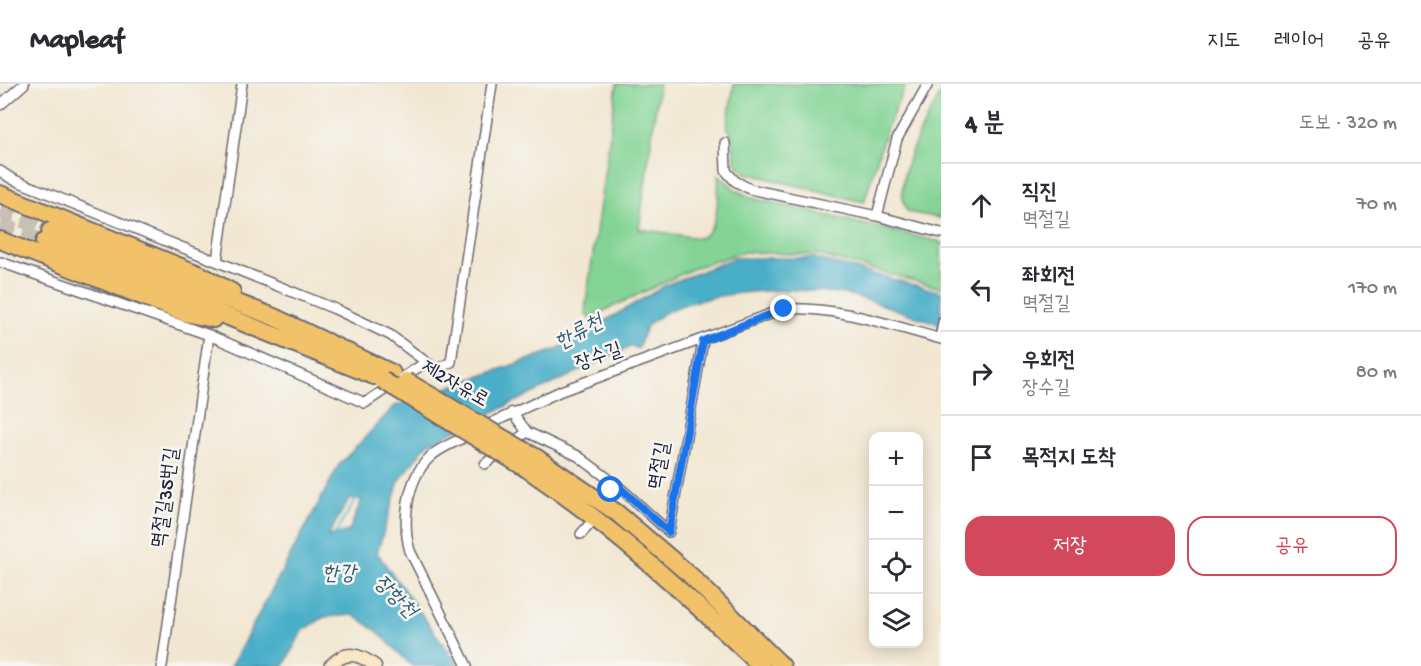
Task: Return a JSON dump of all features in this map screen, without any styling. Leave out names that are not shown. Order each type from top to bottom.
[{"type":"highway","points":[[0,194],[201,275],[273,326]]},
{"type":"highway","name":"제2자유로","points":[[47,236],[273,326],[387,376],[617,513],[690,575],[782,666]]},
{"type":"highway","points":[[0,240],[185,313],[273,326]]},
{"type":"highway","name":"제2자유로","points":[[532,464],[633,548],[761,666]]},
{"type":"street","points":[[0,105],[24,84]]},
{"type":"street","points":[[217,261],[242,84]]},
{"type":"street","points":[[0,171],[12,179],[157,240],[217,261],[390,335],[436,370],[451,362],[492,84]]},
{"type":"street","points":[[878,216],[897,139],[928,84]]},
{"type":"street","points":[[725,143],[726,171],[735,181],[750,189],[878,216],[941,233]]},
{"type":"street","points":[[0,262],[209,335],[365,403],[426,362]]},
{"type":"street","name":"장수길","points":[[467,666],[410,551],[404,531],[410,497],[418,474],[430,457],[512,412],[561,391],[703,341],[784,309],[800,308],[848,314],[939,339]]},
{"type":"street","name":"멱절길35번길","points":[[162,666],[209,335]]},
{"type":"street","name":"멱절길","points":[[527,432],[578,456],[669,532],[703,341]]},
{"type":"street","points":[[485,464],[527,432],[512,412]]},
{"type":"street","points":[[581,534],[589,525]]},
{"type":"street","points":[[330,666],[342,656],[350,654],[360,655],[375,666]]},
{"type":"lane","points":[[939,339],[941,321]]},
{"type":"green space","points":[[617,84],[659,84],[639,229],[699,238],[706,234],[711,228],[716,211],[719,175],[736,190],[752,198],[941,242],[941,288],[818,255],[744,252],[696,267],[589,318],[585,314],[586,303]]},
{"type":"green space","points":[[734,84],[906,84],[886,130],[864,202],[746,173],[736,164],[731,132],[727,128]]},
{"type":"green space","points":[[941,93],[941,218],[908,212],[903,200],[903,185],[911,152]]},
{"type":"water","points":[[735,258],[814,258],[941,292],[941,325],[849,295],[802,290],[716,297],[689,303],[666,312],[647,326],[638,349],[632,346],[427,444],[399,481],[377,553],[459,666],[412,666],[378,632],[353,615],[324,617],[302,631],[284,666],[231,666],[339,465],[395,406],[556,350],[666,285]],"holes":[[[349,499],[362,499],[349,531],[328,536]]]},
{"type":"waterway","name":"한류천","points":[[334,536],[357,497]]},
{"type":"tunnel","points":[[0,211],[50,231]]},
{"type":"tunnel","points":[[0,225],[44,242]]},
{"type":"tunnel","points":[[591,521],[611,490]]},
{"type":"route","points":[[611,490],[618,486],[669,532],[703,341],[784,309]]},
{"type":"water label","name":"한강","points":[[339,575]]},
{"type":"water label","name":"장항천","points":[[394,598]]}]
